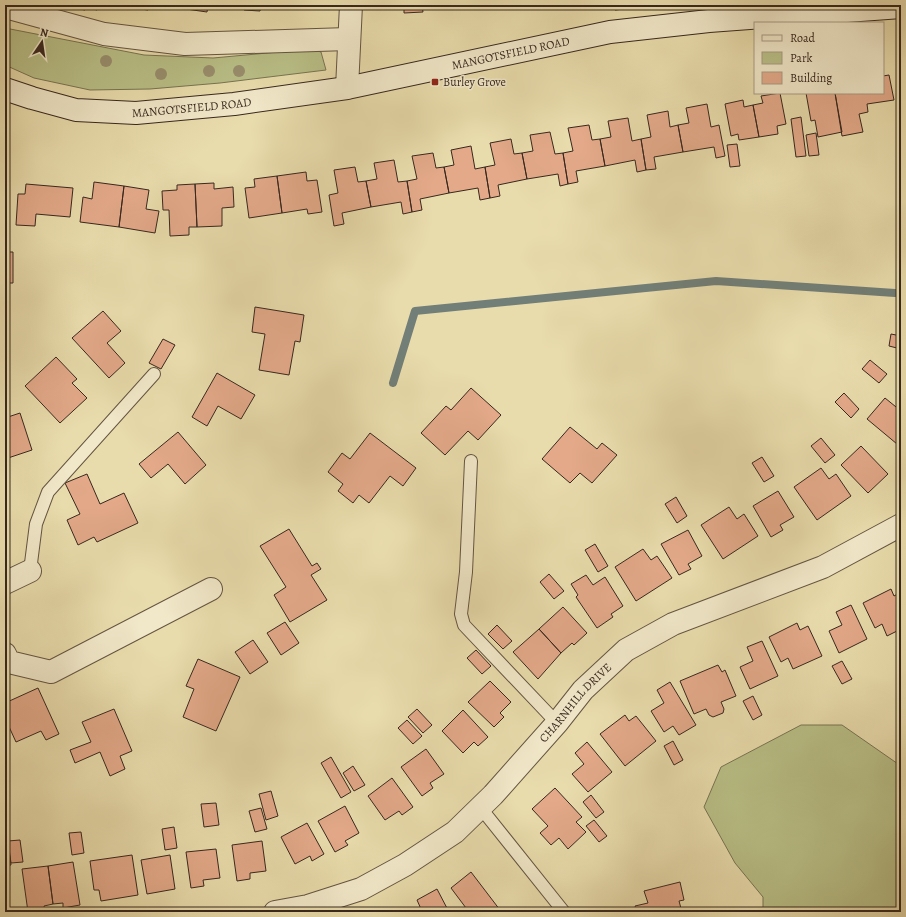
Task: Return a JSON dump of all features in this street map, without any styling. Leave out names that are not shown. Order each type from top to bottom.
[{"type":"street","points":[[346,88],[351,5]]},
{"type":"street","points":[[5,7],[104,34],[185,44],[348,39]]},
{"type":"street","name":"MANGOTSFIELD ROAD","points":[[5,89],[76,110],[136,112],[234,104],[346,88],[610,32],[709,21],[901,7]]},
{"type":"street","name":"CHARNHILL DRIVE","points":[[275,912],[309,909],[361,889],[405,865],[455,832],[480,808],[557,723],[583,690],[626,650],[673,624],[823,567],[901,526]]},
{"type":"street","points":[[5,582],[30,571]]},
{"type":"street","points":[[5,654],[9,662],[51,672],[212,588]]},
{"type":"lane","points":[[30,571],[36,524],[48,492],[154,374]]},
{"type":"lane","points":[[472,461],[466,572],[461,614],[464,625],[557,723]]},
{"type":"lane","points":[[480,808],[564,912]]},
{"type":"green space","points":[[5,28],[144,55],[213,58],[311,49],[321,52],[326,70],[220,83],[150,89],[90,90],[34,78],[5,65]]},
{"type":"green space","points":[[801,725],[842,725],[901,766],[901,912],[763,912],[763,897],[735,863],[704,807],[721,767]]},
{"type":"building","points":[[75,5],[98,5],[97,10],[86,7],[85,10],[74,8]]},
{"type":"building","points":[[135,5],[157,5],[156,7],[149,6],[148,10],[134,8]]},
{"type":"building","points":[[180,5],[208,5],[207,12],[179,8]]},
{"type":"building","points":[[230,5],[261,5],[260,11],[244,10],[244,6]]},
{"type":"building","points":[[292,5],[292,8],[271,6]]},
{"type":"building","points":[[397,5],[422,5],[423,12],[404,13],[404,9],[398,9]]},
{"type":"building","points":[[614,5],[658,5],[615,10]]},
{"type":"building","points":[[889,75],[894,100],[867,104],[868,112],[859,114],[863,132],[842,136],[835,94],[884,94],[884,76]]},
{"type":"building","points":[[780,94],[786,124],[777,126],[778,134],[759,137],[753,105],[763,103],[761,96]]},
{"type":"building","points":[[806,94],[835,94],[842,132],[818,137],[815,120],[811,121]]},
{"type":"building","points":[[743,100],[744,107],[753,105],[759,137],[739,140],[738,134],[731,136],[725,104]]},
{"type":"building","points":[[707,104],[711,127],[719,125],[725,156],[716,158],[714,147],[683,152],[678,125],[689,123],[686,108]]},
{"type":"building","points":[[668,111],[670,127],[678,125],[683,152],[654,157],[656,169],[646,170],[641,139],[651,137],[647,115]]},
{"type":"building","points":[[801,117],[806,156],[796,157],[791,119]]},
{"type":"building","points":[[628,118],[632,141],[641,139],[646,170],[637,172],[635,160],[605,166],[600,139],[611,137],[608,121]]},
{"type":"building","points":[[589,125],[592,140],[600,139],[605,166],[576,171],[578,182],[568,184],[563,153],[573,151],[568,128]]},
{"type":"building","points":[[550,132],[555,154],[563,153],[568,184],[560,186],[558,174],[527,179],[522,153],[533,151],[530,135]]},
{"type":"building","points":[[816,133],[819,155],[809,156],[806,135]]},
{"type":"building","points":[[511,139],[514,154],[522,153],[527,179],[498,185],[500,196],[490,198],[485,167],[495,165],[490,143]]},
{"type":"building","points":[[737,144],[740,166],[730,167],[727,145]]},
{"type":"building","points":[[471,146],[475,169],[485,167],[490,198],[480,200],[478,188],[449,193],[444,167],[454,165],[451,150]]},
{"type":"building","points":[[433,153],[436,168],[444,167],[449,193],[420,199],[422,210],[412,212],[407,181],[417,179],[412,156]]},
{"type":"building","points":[[394,160],[398,182],[407,181],[412,212],[403,214],[401,202],[371,207],[366,181],[377,179],[374,163]]},
{"type":"building","points":[[355,167],[358,182],[366,181],[371,207],[342,213],[344,224],[334,226],[329,195],[338,193],[334,170]]},
{"type":"building","points":[[306,172],[307,181],[317,180],[322,212],[308,214],[307,209],[282,213],[277,176]]},
{"type":"building","points":[[277,176],[282,213],[249,218],[245,188],[255,187],[254,179]]},
{"type":"building","points":[[94,182],[124,186],[119,227],[80,222],[83,197],[92,199]]},
{"type":"building","points":[[214,183],[214,189],[233,187],[234,207],[222,208],[222,226],[197,227],[195,184]]},
{"type":"building","points":[[26,184],[73,188],[70,217],[36,214],[35,226],[16,225],[18,194],[25,194]]},
{"type":"building","points":[[195,184],[197,227],[189,227],[189,235],[170,236],[169,210],[163,210],[162,191],[177,190],[177,185]]},
{"type":"building","points":[[124,186],[149,190],[146,209],[159,211],[155,233],[119,227]]},
{"type":"building","points":[[5,225],[6,252],[13,252],[13,283],[5,283]]},
{"type":"building","points":[[255,307],[304,315],[300,342],[295,341],[289,375],[259,370],[265,334],[252,332]]},
{"type":"building","points":[[103,311],[121,331],[107,343],[125,363],[109,378],[72,338]]},
{"type":"building","points":[[891,334],[901,336],[901,349],[889,346]]},
{"type":"building","points":[[163,339],[175,345],[161,369],[149,363]]},
{"type":"building","points":[[56,357],[77,379],[72,383],[87,398],[60,423],[25,386]]},
{"type":"building","points":[[870,360],[887,374],[879,383],[862,369]]},
{"type":"building","points":[[217,373],[255,395],[241,419],[218,406],[207,426],[192,417]]},
{"type":"building","points":[[471,388],[501,415],[478,440],[468,431],[445,455],[421,433],[446,406],[451,410]]},
{"type":"building","points":[[844,393],[859,409],[851,418],[835,402]]},
{"type":"building","points":[[885,398],[901,411],[901,439],[897,444],[867,419]]},
{"type":"building","points":[[20,413],[32,450],[5,459],[5,418]]},
{"type":"building","points":[[570,427],[597,449],[602,443],[617,455],[592,483],[580,473],[570,483],[542,459]]},
{"type":"building","points":[[178,432],[206,465],[185,484],[168,464],[151,478],[139,464]]},
{"type":"building","points":[[370,433],[416,468],[403,486],[390,476],[369,503],[359,495],[353,503],[338,491],[343,484],[328,472],[342,453],[350,459]]},
{"type":"building","points":[[821,438],[835,455],[825,463],[811,446]]},
{"type":"building","points":[[861,446],[888,474],[868,493],[841,465]]},
{"type":"building","points":[[762,457],[774,476],[764,482],[752,463]]},
{"type":"building","points":[[821,468],[829,479],[836,474],[851,496],[817,520],[794,487]]},
{"type":"building","points":[[87,474],[100,504],[124,493],[138,523],[97,542],[94,537],[78,545],[67,520],[80,514],[65,483]]},
{"type":"building","points":[[778,491],[794,517],[780,525],[783,530],[771,537],[753,506]]},
{"type":"building","points":[[676,497],[687,516],[677,523],[665,504]]},
{"type":"building","points":[[729,507],[737,519],[744,514],[758,536],[723,559],[701,525]]},
{"type":"building","points":[[289,529],[312,566],[317,563],[321,569],[311,575],[327,600],[290,622],[274,595],[286,587],[260,546]]},
{"type":"building","points":[[688,530],[702,556],[688,564],[691,569],[679,575],[661,544]]},
{"type":"building","points":[[595,544],[608,566],[598,572],[585,550]]},
{"type":"building","points":[[643,549],[651,560],[657,556],[672,578],[636,601],[615,567]]},
{"type":"building","points":[[549,574],[564,591],[554,599],[540,582]]},
{"type":"building","points":[[586,575],[593,585],[605,577],[623,606],[611,614],[613,617],[597,628],[576,597],[578,595],[571,584]]},
{"type":"building","points":[[891,589],[894,596],[901,592],[901,629],[887,636],[882,624],[875,628],[863,603]]},
{"type":"building","points":[[851,605],[867,639],[839,653],[829,631],[842,625],[836,612]]},
{"type":"building","points":[[563,607],[587,633],[574,645],[572,643],[561,653],[539,629]]},
{"type":"building","points":[[285,622],[299,643],[281,655],[267,633]]},
{"type":"building","points":[[797,623],[800,630],[808,626],[822,656],[793,669],[788,658],[781,662],[769,637]]},
{"type":"building","points":[[497,625],[512,641],[503,649],[488,634]]},
{"type":"building","points":[[539,629],[561,653],[538,679],[513,652]]},
{"type":"building","points":[[253,640],[268,662],[250,674],[235,652]]},
{"type":"building","points":[[762,641],[778,676],[750,689],[740,667],[753,661],[747,647]]},
{"type":"building","points":[[476,650],[491,666],[482,674],[467,658]]},
{"type":"building","points":[[198,659],[240,677],[216,731],[183,717],[194,689],[186,686]]},
{"type":"building","points":[[842,661],[852,679],[842,684],[832,666]]},
{"type":"building","points":[[718,665],[722,672],[725,670],[736,696],[721,702],[724,709],[723,713],[713,717],[709,715],[706,709],[694,714],[680,681]]},
{"type":"building","points":[[490,681],[511,702],[500,713],[504,717],[494,727],[468,702]]},
{"type":"building","points":[[670,682],[696,725],[679,735],[673,726],[664,732],[651,711],[664,703],[657,690]]},
{"type":"building","points":[[38,688],[59,734],[46,740],[41,731],[16,742],[5,718],[5,703]]},
{"type":"building","points":[[753,696],[762,715],[753,720],[743,701]]},
{"type":"building","points":[[114,709],[132,751],[120,756],[125,769],[110,776],[100,752],[75,763],[70,750],[91,742],[82,722]]},
{"type":"building","points":[[417,709],[432,725],[423,733],[408,717]]},
{"type":"building","points":[[463,710],[488,737],[478,746],[474,742],[463,753],[442,731]]},
{"type":"building","points":[[625,715],[629,721],[636,716],[656,741],[625,766],[600,734]]},
{"type":"building","points":[[407,720],[422,736],[413,744],[398,728]]},
{"type":"building","points":[[673,741],[683,760],[674,765],[664,746]]},
{"type":"building","points":[[587,742],[612,772],[588,792],[572,774],[584,764],[575,753]]},
{"type":"building","points":[[426,749],[444,774],[430,783],[433,788],[422,796],[401,767]]},
{"type":"building","points":[[331,757],[351,792],[341,798],[321,763]]},
{"type":"building","points":[[353,766],[365,785],[354,791],[343,773]]},
{"type":"building","points":[[392,778],[413,807],[402,815],[399,811],[385,820],[368,796]]},
{"type":"building","points":[[555,788],[582,817],[576,822],[586,832],[568,849],[559,838],[551,845],[540,833],[548,826],[532,809]]},
{"type":"building","points":[[271,791],[278,816],[266,820],[259,794]]},
{"type":"building","points":[[591,795],[604,812],[596,818],[583,802]]},
{"type":"building","points":[[216,803],[219,825],[204,827],[201,804]]},
{"type":"building","points":[[345,806],[359,833],[345,841],[348,845],[335,852],[318,821]]},
{"type":"building","points":[[261,808],[267,829],[255,832],[249,811]]},
{"type":"building","points":[[594,820],[607,836],[599,842],[586,826]]},
{"type":"building","points":[[307,823],[324,854],[312,861],[310,856],[295,864],[281,837]]},
{"type":"building","points":[[174,827],[177,848],[165,850],[162,829]]},
{"type":"building","points":[[81,832],[84,853],[72,855],[69,833]]},
{"type":"building","points":[[20,840],[23,862],[11,863],[8,841]]},
{"type":"building","points":[[262,841],[266,871],[250,873],[250,879],[237,881],[232,845]]},
{"type":"building","points":[[5,844],[8,844],[11,865],[5,866]]},
{"type":"building","points":[[216,849],[220,878],[203,880],[204,886],[191,888],[186,852]]},
{"type":"building","points":[[132,855],[138,895],[101,901],[99,890],[94,890],[90,861]]},
{"type":"building","points":[[170,855],[175,889],[147,894],[141,860]]},
{"type":"building","points":[[73,862],[80,905],[63,908],[63,903],[53,904],[48,866]]},
{"type":"building","points":[[48,866],[53,904],[44,906],[45,911],[28,912],[22,869]]},
{"type":"building","points":[[471,872],[500,910],[497,912],[469,912],[451,888]]},
{"type":"building","points":[[680,882],[684,900],[679,901],[682,912],[637,912],[635,906],[648,903],[644,891]]},
{"type":"building","points":[[437,889],[449,912],[415,912],[421,909],[417,900]]},
{"type":"waterway","points":[[393,383],[415,311],[716,281],[895,293]]},
{"type":"place","name":"Burley Grove","points":[[435,82]]}]
